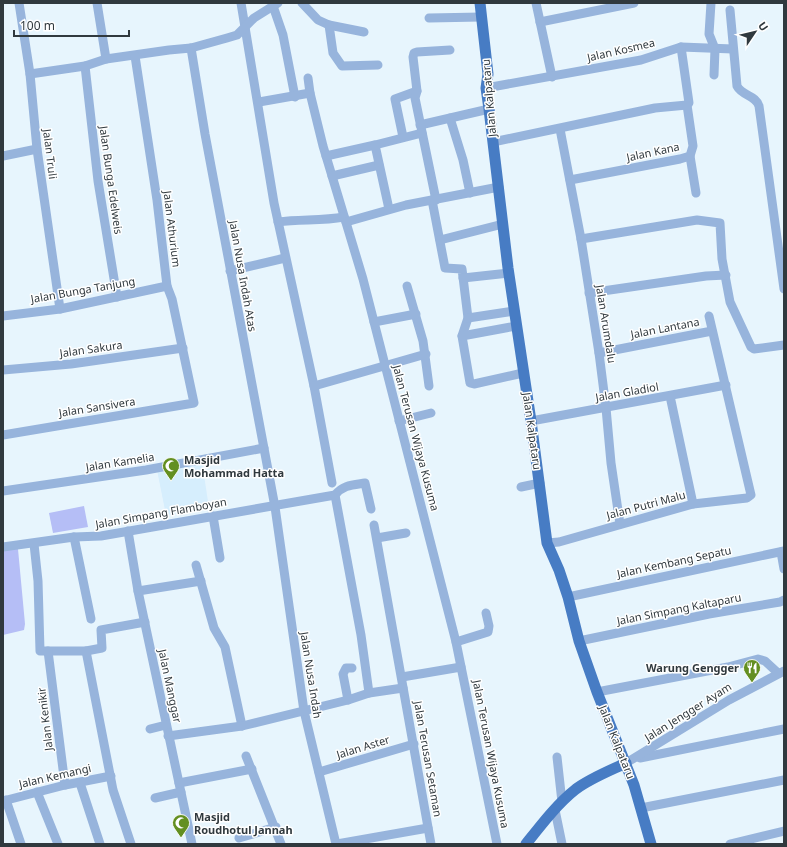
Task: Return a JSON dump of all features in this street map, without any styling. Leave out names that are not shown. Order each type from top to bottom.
[{"type":"main road","name":"Jalan Kalpataru","points":[[480,3],[488,74],[486,88],[488,109],[516,326],[540,483],[547,543],[559,570],[568,597],[579,641],[597,692],[629,761],[651,844]]},
{"type":"main road","points":[[526,844],[552,813],[576,789],[592,778],[629,761]]},
{"type":"street","name":"Jalan Truli","points":[[19,3],[30,74],[37,149],[60,309]]},
{"type":"street","points":[[97,3],[106,59]]},
{"type":"street","points":[[241,3],[259,102],[278,222],[314,386],[332,483]]},
{"type":"street","points":[[302,3],[318,20],[329,25],[364,32]]},
{"type":"street","points":[[536,3],[552,77]]},
{"type":"street","points":[[540,22],[634,3]]},
{"type":"street","points":[[711,3],[710,48],[714,75]]},
{"type":"street","points":[[30,74],[85,66],[106,59],[191,48],[237,35],[254,18],[276,5],[295,97]]},
{"type":"street","points":[[730,10],[737,86],[740,90],[754,98],[759,104],[784,289]]},
{"type":"street","points":[[429,18],[481,17]]},
{"type":"street","points":[[329,25],[333,53],[342,66],[378,65]]},
{"type":"street","name":"Jalan Kosmea","points":[[486,88],[641,60],[681,47],[733,49]]},
{"type":"street","name":"Jalan Kana","points":[[570,180],[690,156],[693,146],[687,105],[689,103],[681,47]]},
{"type":"street","name":"Jalan Nusa Indah Atas","points":[[191,48],[204,134],[275,507]]},
{"type":"street","points":[[450,50],[414,53],[417,91],[415,98],[445,269],[462,269],[464,278],[468,318],[462,336],[470,383],[474,384],[523,373]]},
{"type":"street","name":"Jalan Athurium","points":[[135,56],[157,200],[167,286],[172,299],[194,403]]},
{"type":"street","name":"Jalan Bunga Edelweis","points":[[85,66],[98,181],[117,297]]},
{"type":"street","name":"Jalan Terusan Wijaya Kusuma","points":[[308,78],[310,93],[326,156],[374,322],[384,366],[456,642],[496,844]]},
{"type":"street","points":[[403,137],[395,98],[417,91]]},
{"type":"street","points":[[259,102],[295,97],[310,93]]},
{"type":"street","points":[[493,142],[655,108],[687,105]]},
{"type":"street","points":[[326,156],[403,137],[450,118],[488,109]]},
{"type":"street","points":[[450,118],[463,160],[470,193]]},
{"type":"street","name":"Jalan Arumdalu","points":[[560,129],[581,240],[599,353],[611,463],[620,524]]},
{"type":"street","points":[[375,144],[389,209]]},
{"type":"street","points":[[3,156],[37,149]]},
{"type":"street","points":[[690,156],[696,194]]},
{"type":"street","points":[[332,176],[379,165]]},
{"type":"street","points":[[278,222],[296,220],[345,220],[372,216],[389,209],[499,187]]},
{"type":"street","points":[[581,240],[697,220],[720,223],[722,259],[730,302],[751,347],[754,349],[784,345]]},
{"type":"street","points":[[440,240],[503,224]]},
{"type":"street","points":[[230,270],[285,258]]},
{"type":"street","points":[[464,278],[509,273]]},
{"type":"street","points":[[589,293],[706,276],[726,275]]},
{"type":"street","name":"Jalan Bunga Tanjung","points":[[3,316],[60,309],[167,286]]},
{"type":"street","points":[[407,286],[426,354],[428,386]]},
{"type":"street","points":[[468,318],[514,310]]},
{"type":"street","points":[[374,322],[416,314]]},
{"type":"street","points":[[709,316],[726,385]]},
{"type":"street","points":[[462,336],[516,326]]},
{"type":"street","name":"Jalan Lantana","points":[[599,353],[712,331]]},
{"type":"street","name":"Jalan Sakura","points":[[3,370],[71,364],[183,348]]},
{"type":"street","points":[[314,386],[426,354]]},
{"type":"street","name":"Jalan Gladiol","points":[[531,421],[726,385]]},
{"type":"street","name":"Jalan Putri Malu","points":[[547,543],[559,542],[693,504],[747,498],[751,495],[726,385]]},
{"type":"street","points":[[670,396],[693,504]]},
{"type":"street","name":"Jalan Sansivera","points":[[3,435],[194,403]]},
{"type":"street","points":[[399,421],[431,413]]},
{"type":"street","name":"Jalan Kamelia","points":[[3,491],[146,470],[264,448]]},
{"type":"street","points":[[368,693],[361,635],[335,495],[340,489],[347,485],[364,483],[371,509]]},
{"type":"street","points":[[521,487],[540,483]]},
{"type":"street","name":"Jalan Simpang Flamboyan","points":[[3,547],[34,544],[74,537],[101,536],[213,516],[275,507],[335,495]]},
{"type":"street","name":"Jalan Nusa Indah","points":[[275,507],[304,711],[337,844]]},
{"type":"street","points":[[213,516],[220,558]]},
{"type":"street","points":[[374,525],[403,688]]},
{"type":"street","name":"Jalan Manggar","points":[[128,531],[138,591],[191,844]]},
{"type":"street","points":[[377,538],[406,533]]},
{"type":"street","points":[[74,537],[91,619]]},
{"type":"street","points":[[34,544],[38,581],[40,650],[86,651],[102,648],[101,630],[145,622]]},
{"type":"street","points":[[783,551],[784,569]]},
{"type":"street","name":"Jalan Kembang Sepatu","points":[[568,597],[783,551]]},
{"type":"street","points":[[196,565],[214,628],[225,647],[242,726]]},
{"type":"street","points":[[138,591],[201,581]]},
{"type":"street","name":"Jalan Simpang Kaltaparu","points":[[579,641],[784,601]]},
{"type":"street","points":[[456,642],[488,632],[489,628],[486,614]]},
{"type":"street","name":"Jalan Kenikir","points":[[48,651],[65,785]]},
{"type":"street","points":[[86,651],[112,776],[113,790],[131,844]]},
{"type":"street","points":[[597,692],[728,667],[758,659],[765,661],[781,672]]},
{"type":"street","points":[[402,677],[462,667]]},
{"type":"street","points":[[348,700],[343,674],[345,669],[352,668]]},
{"type":"street","name":"Jalan Jengger Ayam","points":[[629,761],[729,700],[781,672]]},
{"type":"street","name":"Jalan Terusan Setaman","points":[[168,736],[242,726],[348,700],[368,693],[403,688],[431,844]]},
{"type":"street","points":[[150,729],[166,725]]},
{"type":"street","points":[[629,761],[784,729]]},
{"type":"street","name":"Jalan Aster","points":[[319,772],[414,744]]},
{"type":"street","points":[[246,756],[276,827],[281,844]]},
{"type":"street","points":[[557,757],[552,813],[562,844]]},
{"type":"street","points":[[155,798],[180,788],[252,769]]},
{"type":"street","name":"Jalan Kemangi","points":[[5,800],[65,785],[112,776]]},
{"type":"street","points":[[641,808],[784,780]]},
{"type":"street","points":[[80,783],[100,844]]},
{"type":"street","points":[[37,792],[58,844]]},
{"type":"street","points":[[5,800],[21,844]]},
{"type":"street","points":[[239,838],[276,827]]},
{"type":"street","points":[[337,844],[428,828]]},
{"type":"street","points":[[730,844],[784,831]]},
{"type":"shaded area","points":[[202,462],[209,508],[166,515],[157,470]]},
{"type":"shaded area","points":[[84,506],[88,527],[53,533],[49,513]]},
{"type":"shaded area","points":[[3,549],[18,549],[25,624],[24,630],[3,635]]},
{"type":"place","name":"Masjid Mohammad Hatta","points":[[171,481]]},
{"type":"place","name":"Warung Gengger","points":[[752,683]]},
{"type":"place","name":"Masjid Roudhotul Jannah","points":[[181,838]]}]
